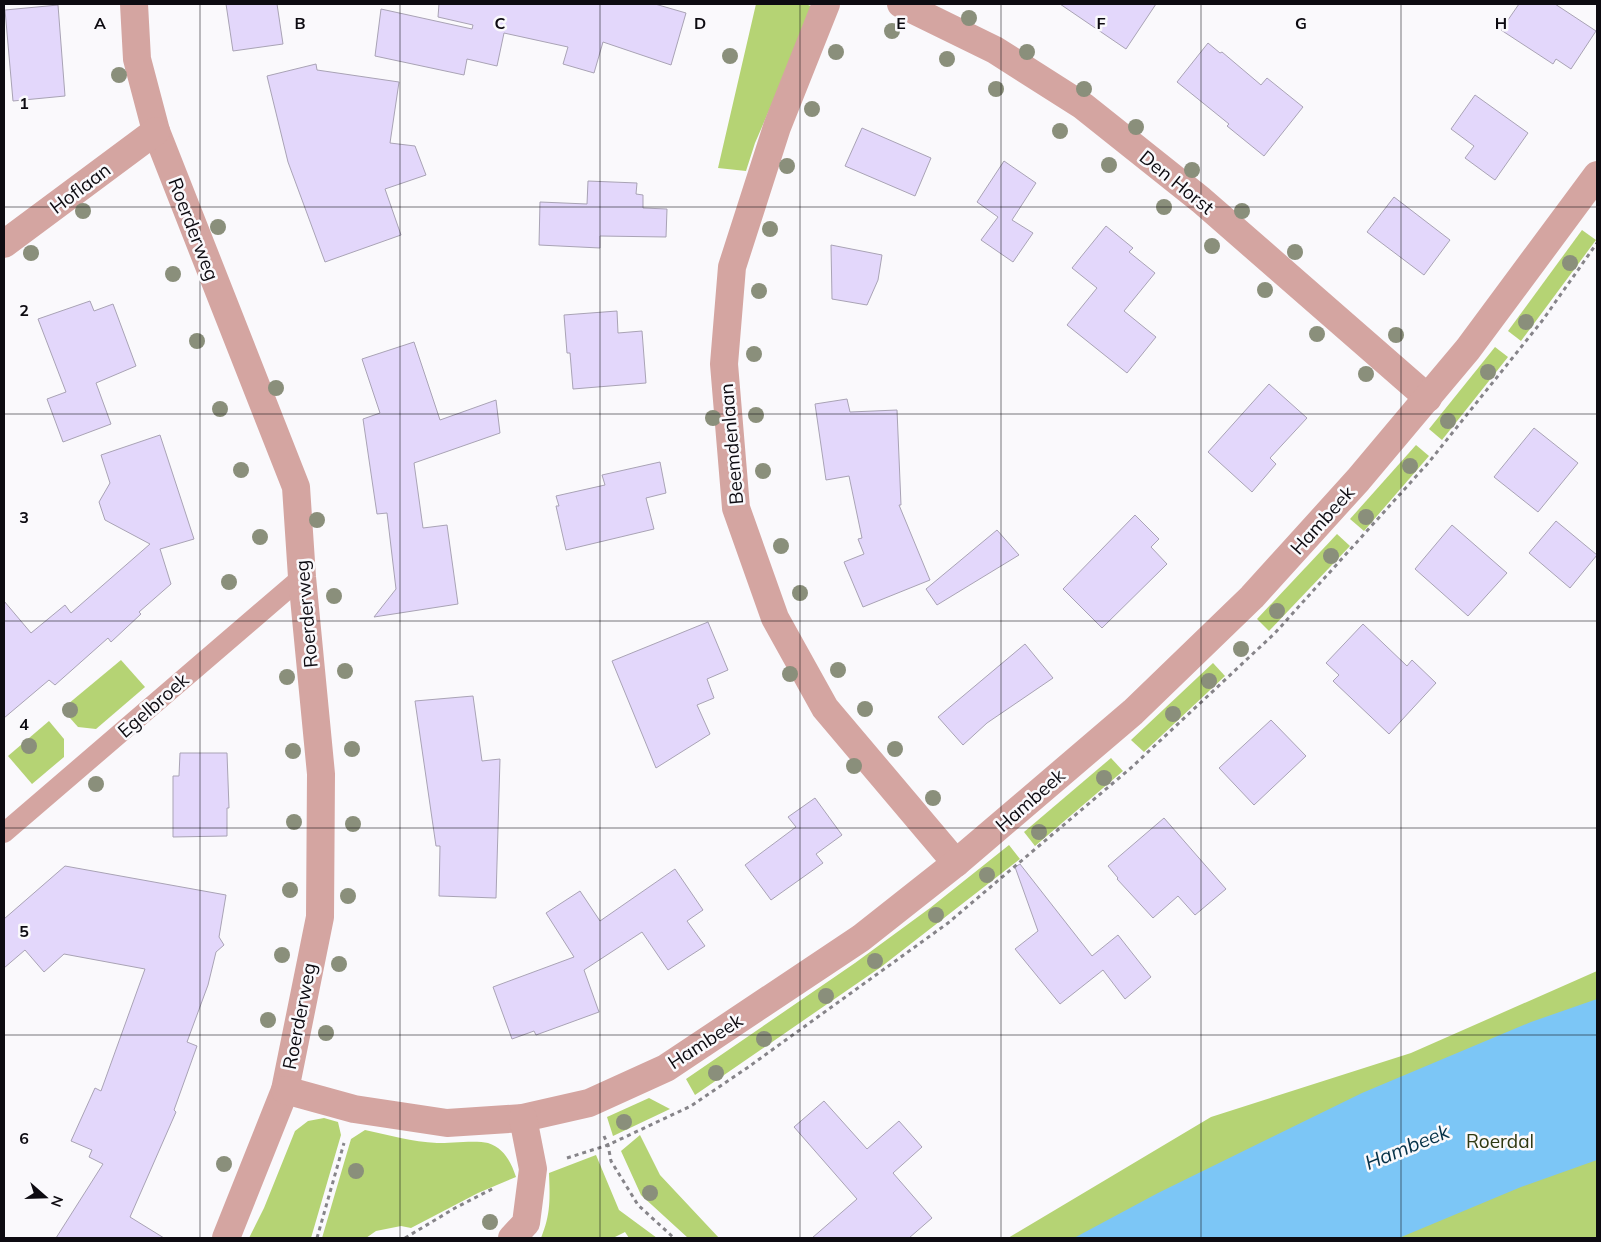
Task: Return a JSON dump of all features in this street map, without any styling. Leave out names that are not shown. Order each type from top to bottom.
[{"type":"street","name":"Roerderweg","points":[[134,4],[136,59],[156,131],[296,487],[302,577],[321,774],[320,917],[284,1090],[226,1238]]},
{"type":"street","name":"Beemdenlaan","points":[[826,4],[777,127],[732,267],[724,364],[736,508],[775,618],[825,708],[956,863]]},
{"type":"street","name":"Den Horst","points":[[901,4],[995,50],[1083,106],[1201,200],[1428,398]]},
{"type":"street","name":"Hoflaan","points":[[4,244],[156,131]]},
{"type":"street","name":"Hambeek","points":[[284,1090],[354,1109],[447,1124],[523,1118],[589,1103],[666,1068],[861,938],[956,863],[1132,712],[1252,597],[1358,480],[1428,398],[1468,349],[1597,175]]},
{"type":"street","points":[[512,1238],[526,1223],[533,1169],[523,1118]]},
{"type":"lane","name":"Egelbroek","points":[[4,833],[302,577]]},
{"type":"path","points":[[316,1238],[354,1109]]},
{"type":"path","points":[[405,1238],[454,1208],[533,1169],[608,1145],[611,1161],[638,1205],[674,1238]]},
{"type":"green space","points":[[756,4],[805,4],[811,6],[809,18],[755,143],[746,171],[718,168]]},
{"type":"green space","points":[[1582,230],[1596,240],[1521,341],[1508,331]]},
{"type":"green space","points":[[1495,347],[1508,357],[1442,440],[1429,429]]},
{"type":"green space","points":[[1416,445],[1429,456],[1364,531],[1350,519]]},
{"type":"green space","points":[[1337,534],[1350,546],[1269,631],[1257,619]]},
{"type":"green space","points":[[121,660],[145,687],[96,729],[78,727],[62,709]]},
{"type":"green space","points":[[1213,663],[1225,676],[1144,752],[1131,740]]},
{"type":"green space","points":[[49,721],[64,739],[64,757],[32,784],[8,756]]},
{"type":"green space","points":[[1111,758],[1123,771],[1035,846],[1024,832]]},
{"type":"green space","points":[[1009,845],[1020,859],[881,967],[695,1095],[686,1079],[855,963],[930,908]]},
{"type":"green space","name":"Roerdal","points":[[1597,971],[1597,1238],[1008,1238],[1211,1117],[1411,1053]]},
{"type":"green space","points":[[649,1098],[670,1109],[613,1136],[607,1117]]},
{"type":"green space","points":[[324,1118],[338,1122],[341,1135],[311,1238],[249,1238],[264,1208],[295,1131],[308,1121]]},
{"type":"green space","points":[[365,1130],[410,1140],[437,1143],[488,1143],[503,1152],[512,1166],[516,1177],[478,1193],[411,1228],[401,1226],[376,1231],[366,1238],[322,1238],[351,1139]]},
{"type":"green space","points":[[640,1135],[660,1175],[719,1238],[688,1238],[641,1195],[621,1151]]},
{"type":"green space","points":[[596,1155],[619,1210],[657,1238],[629,1238],[625,1232],[613,1238],[541,1238],[550,1198],[549,1173]]},
{"type":"water","name":"Roerdal","points":[[1597,999],[1597,1160],[1521,1187],[1399,1238],[1074,1238],[1158,1193],[1362,1093],[1531,1022]]},
{"type":"building","points":[[226,4],[277,4],[283,44],[233,51]]},
{"type":"building","points":[[439,4],[655,4],[686,13],[671,65],[603,42],[594,73],[563,64],[568,47],[504,33],[497,66],[467,59],[464,75],[375,56],[381,9],[472,29],[473,25],[438,17]]},
{"type":"building","points":[[1060,4],[1156,4],[1126,49]]},
{"type":"building","points":[[1519,4],[1555,4],[1596,31],[1571,69],[1556,59],[1553,64],[1501,30]]},
{"type":"building","points":[[58,5],[65,96],[13,101],[5,10]]},
{"type":"building","points":[[1208,43],[1220,53],[1222,52],[1261,85],[1267,78],[1303,107],[1264,156],[1227,126],[1229,124],[1177,82]]},
{"type":"building","points":[[316,64],[317,70],[399,82],[390,143],[415,146],[426,175],[385,189],[401,235],[325,262],[288,162],[267,76]]},
{"type":"building","points":[[1475,95],[1528,133],[1495,180],[1465,158],[1474,146],[1451,129]]},
{"type":"building","points":[[862,128],[931,158],[915,196],[845,166]]},
{"type":"building","points":[[1004,161],[1036,183],[1012,220],[1033,233],[1013,262],[981,240],[998,217],[977,202]]},
{"type":"building","points":[[588,181],[637,183],[636,194],[643,195],[643,208],[667,209],[666,237],[600,236],[600,248],[539,245],[540,202],[587,204]]},
{"type":"building","points":[[1394,197],[1450,240],[1424,275],[1367,232]]},
{"type":"building","points":[[1106,226],[1133,248],[1129,252],[1155,273],[1124,311],[1156,337],[1127,373],[1067,325],[1097,288],[1072,268]]},
{"type":"building","points":[[831,245],[882,255],[878,280],[867,305],[832,299]]},
{"type":"building","points":[[90,301],[94,311],[113,304],[136,366],[96,383],[111,424],[63,442],[47,399],[66,392],[38,319]]},
{"type":"building","points":[[617,311],[618,333],[642,331],[646,383],[573,389],[570,353],[567,353],[564,315]]},
{"type":"building","points":[[414,342],[440,420],[496,400],[500,433],[414,463],[423,528],[447,525],[458,604],[374,617],[396,589],[387,513],[377,514],[363,419],[380,413],[362,359]]},
{"type":"building","points":[[1269,384],[1307,418],[1270,458],[1276,464],[1252,492],[1208,452]]},
{"type":"building","points":[[847,399],[850,412],[897,410],[901,505],[899,505],[930,580],[863,607],[844,562],[864,554],[858,539],[862,538],[849,476],[826,480],[815,404]]},
{"type":"building","points":[[1534,428],[1578,463],[1538,512],[1494,477]]},
{"type":"building","points":[[160,435],[194,539],[160,549],[171,584],[139,612],[141,614],[111,642],[108,638],[55,685],[49,680],[4,718],[4,601],[31,633],[65,605],[71,613],[150,544],[105,520],[99,502],[110,483],[101,455]]},
{"type":"building","points":[[660,462],[666,493],[646,498],[654,529],[566,550],[556,506],[559,506],[556,496],[605,485],[602,475]]},
{"type":"building","points":[[1135,515],[1159,539],[1151,547],[1167,564],[1102,628],[1063,589]]},
{"type":"building","points":[[1556,521],[1597,555],[1570,588],[1529,553]]},
{"type":"building","points":[[1452,525],[1507,573],[1468,616],[1415,569]]},
{"type":"building","points":[[997,530],[1019,555],[937,605],[926,589]]},
{"type":"building","points":[[708,622],[728,670],[707,679],[714,698],[697,705],[710,734],[656,768],[612,661]]},
{"type":"building","points":[[1363,624],[1407,666],[1412,660],[1436,683],[1389,734],[1333,681],[1339,675],[1326,663]]},
{"type":"building","points":[[1025,644],[1053,678],[987,723],[963,745],[938,717]]},
{"type":"building","points":[[473,696],[482,761],[500,759],[496,898],[439,896],[440,846],[436,846],[415,701]]},
{"type":"building","points":[[1271,720],[1306,756],[1254,805],[1219,768]]},
{"type":"building","points":[[180,753],[227,753],[229,808],[227,808],[227,836],[173,837],[173,776],[179,776]]},
{"type":"building","points":[[815,798],[842,835],[816,854],[823,863],[771,900],[745,865],[796,827],[788,817]]},
{"type":"building","points":[[1164,818],[1226,889],[1195,915],[1178,896],[1153,918],[1117,879],[1108,866]]},
{"type":"building","points":[[1020,864],[1092,956],[1118,935],[1151,977],[1125,999],[1103,970],[1060,1004],[1015,949],[1038,931],[1015,867]]},
{"type":"building","points":[[65,866],[226,895],[219,937],[224,945],[216,952],[208,985],[187,1042],[197,1046],[174,1110],[176,1112],[130,1217],[164,1238],[56,1238],[103,1164],[89,1157],[92,1150],[71,1141],[95,1088],[101,1091],[145,969],[64,954],[44,972],[25,950],[4,968],[4,919]]},
{"type":"building","points":[[675,869],[703,910],[687,921],[705,946],[668,970],[642,932],[584,970],[599,1012],[536,1035],[534,1031],[512,1039],[493,987],[574,957],[546,913],[580,891],[600,921]]},
{"type":"building","points":[[824,1101],[867,1149],[899,1121],[922,1147],[893,1173],[932,1218],[909,1238],[812,1238],[857,1199],[794,1127]]}]
